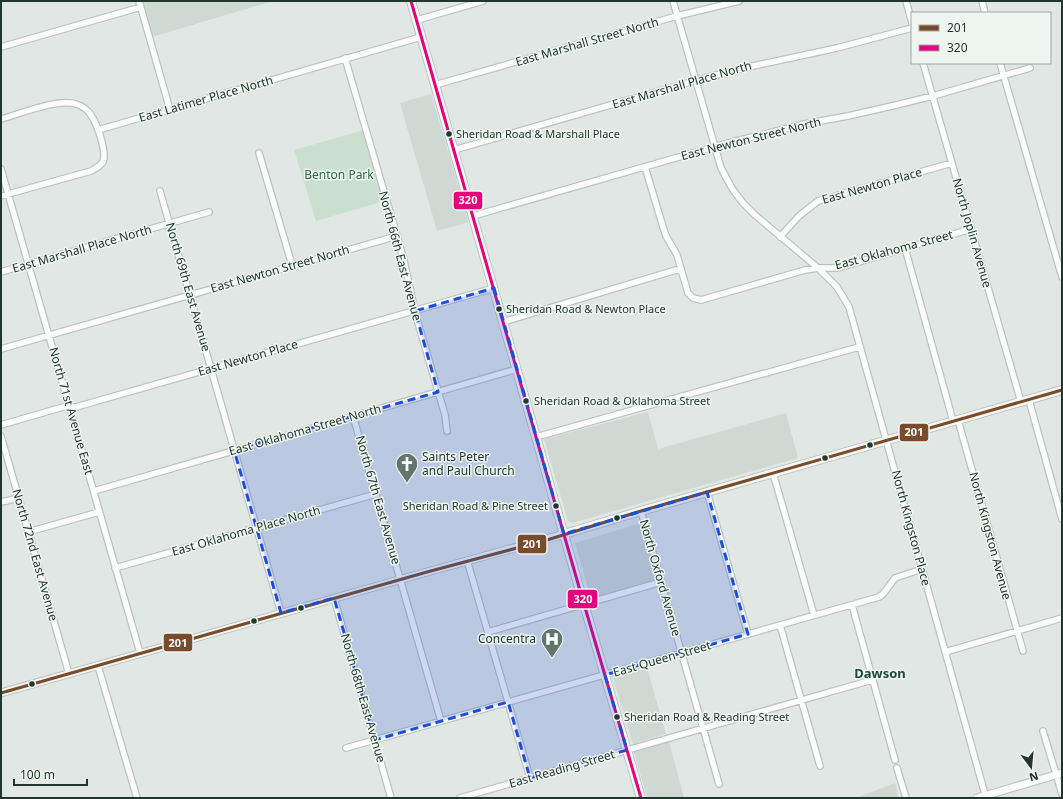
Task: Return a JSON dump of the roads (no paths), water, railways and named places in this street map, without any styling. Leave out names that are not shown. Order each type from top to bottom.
[{"type":"main road","points":[[411,1],[641,798]]},
{"type":"main road","points":[[564,534],[1062,390]]},
{"type":"street","points":[[139,1],[170,110]]},
{"type":"street","points":[[417,20],[483,1]]},
{"type":"street","name":"North Kingston Place","points":[[673,1],[714,147],[721,168],[733,190],[755,215],[818,268],[837,287],[849,306],[859,347],[985,797]]},
{"type":"street","name":"East Marshall Street North","points":[[435,85],[677,16],[739,1]]},
{"type":"street","points":[[906,1],[911,19]]},
{"type":"street","points":[[982,1],[985,12]]},
{"type":"street","points":[[1,47],[141,7]]},
{"type":"street","name":"East Marshall Place North","points":[[454,150],[696,81],[753,66],[837,48],[911,28]]},
{"type":"street","name":"East Latimer Place North","points":[[98,130],[421,37]]},
{"type":"street","name":"North 66th East Avenue","points":[[345,58],[397,236],[415,310],[445,415],[447,431]]},
{"type":"street","name":"North Joplin Avenue","points":[[923,64],[1020,402]]},
{"type":"street","points":[[1000,64],[1062,276]]},
{"type":"street","name":"East Newton Street North","points":[[473,216],[714,147],[804,124],[848,116],[933,96],[1030,68]]},
{"type":"street","points":[[1,119],[58,103],[76,104],[87,110],[91,115],[98,130],[104,153],[103,162],[91,171],[1,196]]},
{"type":"street","points":[[259,153],[292,265]]},
{"type":"street","name":"East Newton Place","points":[[780,236],[799,216],[818,201],[952,163]]},
{"type":"street","points":[[503,322],[676,270],[681,271],[677,255],[666,236],[645,167]]},
{"type":"street","name":"North 71st Avenue East","points":[[1,169],[140,653]]},
{"type":"street","name":"North 69th East Avenue","points":[[160,191],[281,613]]},
{"type":"street","name":"East Marshall Place North","points":[[1,272],[209,212]]},
{"type":"street","name":"East Oklahoma Street","points":[[681,271],[688,293],[693,298],[701,300],[805,270],[818,268],[838,268],[971,229]]},
{"type":"street","name":"East Newton Street North","points":[[1,349],[397,236]]},
{"type":"street","name":"North Kingston Avenue","points":[[905,248],[1023,651]]},
{"type":"street","name":"East Newton Place","points":[[1,425],[63,408],[76,407],[494,288]]},
{"type":"street","points":[[536,437],[859,347]]},
{"type":"street","name":"East Oklahoma Street North","points":[[94,491],[517,369]]},
{"type":"street","points":[[1029,400],[1062,518]]},
{"type":"street","name":"North 67th East Avenue","points":[[353,416],[442,721]]},
{"type":"street","name":"North 72nd East Avenue","points":[[1,436],[69,674]]},
{"type":"street","points":[[774,473],[814,615]]},
{"type":"street","points":[[707,492],[748,634]]},
{"type":"street","name":"East Oklahoma Place North","points":[[115,568],[376,494]]},
{"type":"street","points":[[1,502],[19,498]]},
{"type":"street","name":"North Oxford Avenue","points":[[641,511],[719,784]]},
{"type":"street","points":[[28,532],[99,512]]},
{"type":"street","points":[[1,693],[467,560],[515,549],[564,534]]},
{"type":"street","points":[[467,560],[530,778]]},
{"type":"street","name":"East Queen Street","points":[[346,748],[880,596],[895,578],[922,569]]},
{"type":"street","points":[[488,632],[661,582]]},
{"type":"street","name":"North 68th East Avenue","points":[[334,598],[392,798]]},
{"type":"street","points":[[852,604],[895,760]]},
{"type":"street","points":[[945,652],[1062,618]]},
{"type":"street","points":[[780,625],[820,766]]},
{"type":"street","points":[[98,666],[137,798]]},
{"type":"street","name":"East Reading Street","points":[[460,798],[872,680]]},
{"type":"street","points":[[1043,732],[1059,774],[1062,794]]},
{"type":"street","points":[[897,768],[906,798]]},
{"type":"street","points":[[977,798],[985,797],[1059,774]]},
{"type":"place","name":"Sheridan Road & Marshall Place","points":[[449,134]]},
{"type":"place","name":"Sheridan Road & Newton Place","points":[[499,309]]},
{"type":"place","name":"Sheridan Road & Oklahoma Street","points":[[526,401]]},
{"type":"place","name":"Saints Peter and Paul Church","points":[[407,484]]},
{"type":"place","name":"Sheridan Road & Pine Street","points":[[556,506]]},
{"type":"place","name":"Concentra","points":[[552,658]]},
{"type":"place","name":"Sheridan Road & Reading Street","points":[[617,717]]},
{"type":"district","name":"Dawson","points":[[880,673]]},
{"type":"park label","name":"Benton Park","points":[[339,175]]}]
